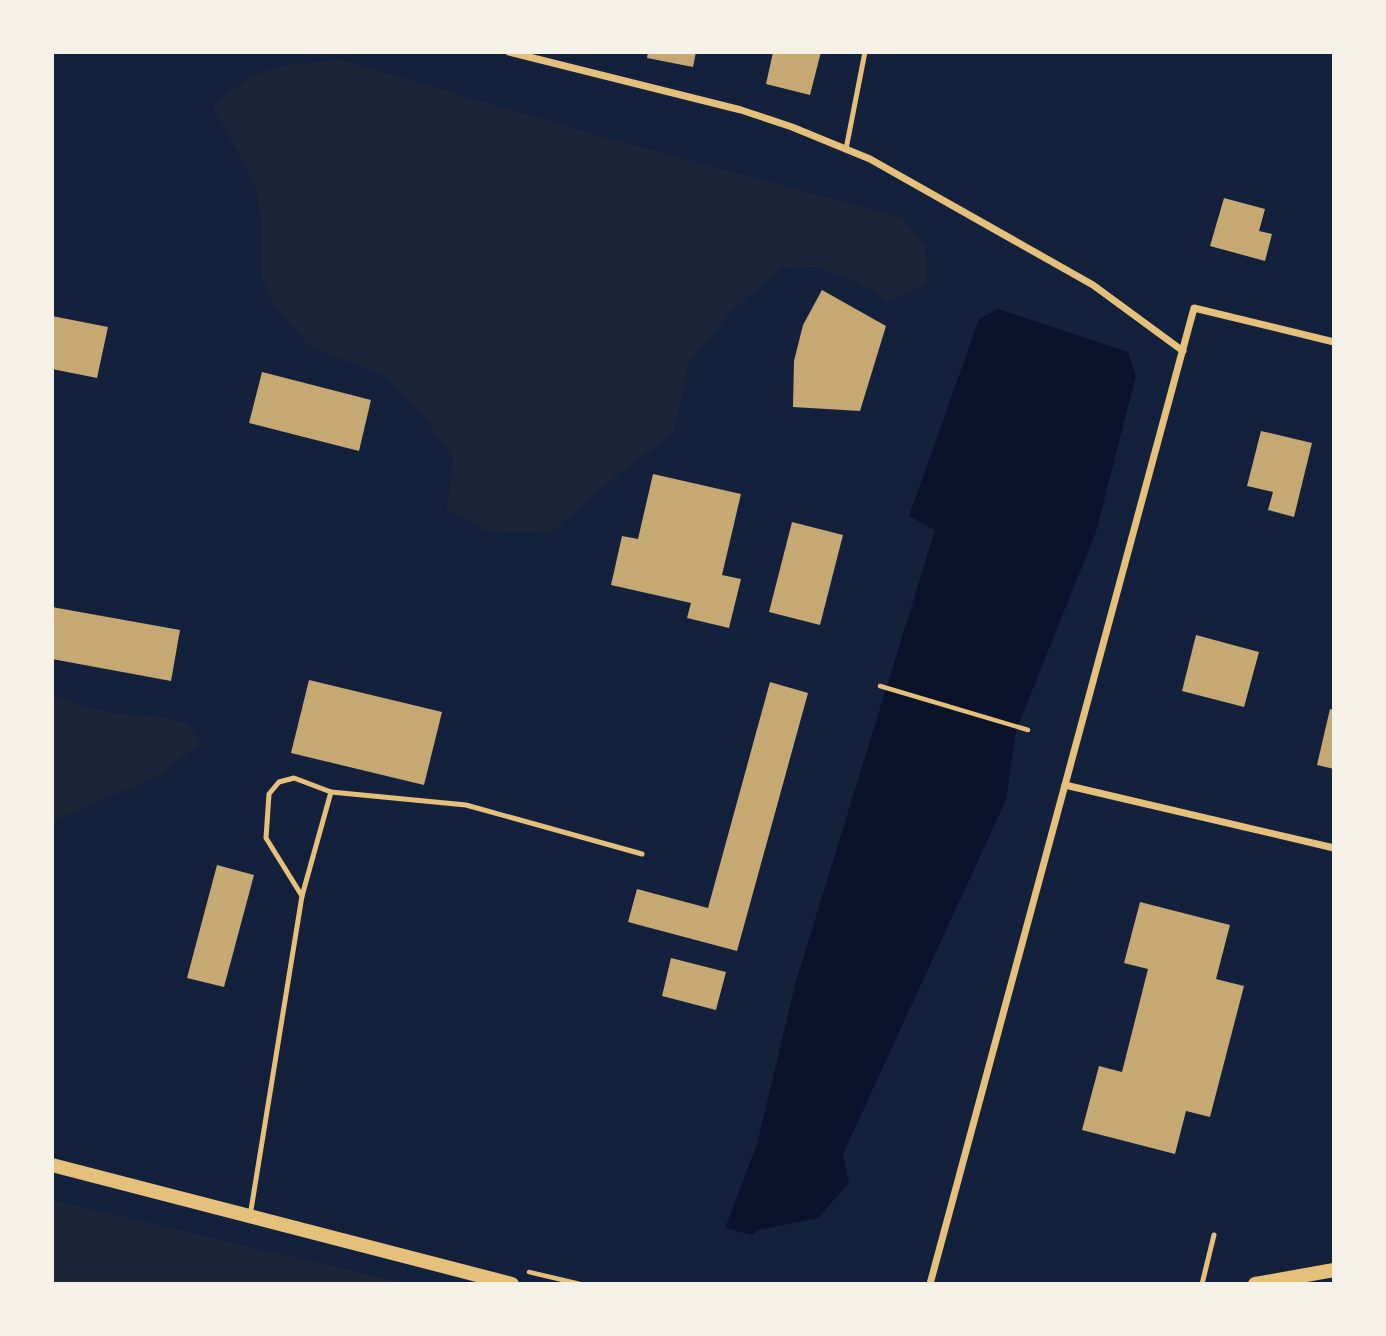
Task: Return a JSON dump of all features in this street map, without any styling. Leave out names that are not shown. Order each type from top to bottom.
[{"type":"main road","points":[[52,1165],[512,1283]]},
{"type":"main road","points":[[1265,1283],[1334,1270]]},
{"type":"street","points":[[509,52],[741,110],[870,159],[1093,285],[1183,351]]},
{"type":"street","points":[[930,1283],[1194,308],[1334,342]]},
{"type":"street","points":[[1065,785],[1334,848]]},
{"type":"lane","points":[[846,149],[865,52]]},
{"type":"lane","points":[[302,896],[266,838],[269,794],[279,782],[294,778],[331,792],[466,805],[642,854]]},
{"type":"lane","points":[[250,1216],[302,896],[331,792]]},
{"type":"lane","points":[[1202,1283],[1213,1235]]},
{"type":"path","points":[[880,686],[1028,730]]},
{"type":"shaded area","points":[[341,60],[600,136],[902,218],[925,247],[927,283],[890,302],[859,283],[817,267],[781,268],[731,312],[689,363],[673,434],[621,472],[550,533],[487,531],[447,510],[454,459],[426,419],[385,376],[309,346],[273,304],[261,274],[261,217],[257,188],[213,107],[243,82],[272,69]]},
{"type":"shaded area","points":[[998,309],[1128,352],[1136,376],[1096,532],[1016,731],[1006,800],[843,1154],[849,1183],[818,1218],[758,1230],[752,1235],[725,1228],[757,1144],[796,981],[935,530],[909,516],[979,319]]},
{"type":"shaded area","points":[[52,696],[111,713],[162,717],[187,724],[201,743],[158,776],[53,821]]},
{"type":"shaded area","points":[[53,1200],[403,1283],[53,1283]]},
{"type":"building","points":[[648,52],[696,52],[693,67],[647,58]]},
{"type":"building","points":[[773,52],[821,52],[810,95],[766,84]]},
{"type":"building","points":[[1224,198],[1265,209],[1259,231],[1272,234],[1265,261],[1210,246]]},
{"type":"building","points":[[822,290],[886,326],[860,411],[793,407],[794,361],[803,325]]},
{"type":"building","points":[[52,316],[108,327],[97,378],[52,369]]},
{"type":"building","points":[[262,372],[371,400],[359,451],[249,423]]},
{"type":"building","points":[[1261,431],[1312,443],[1294,517],[1268,510],[1273,492],[1247,486]]},
{"type":"building","points":[[653,474],[741,494],[722,575],[741,579],[729,628],[687,618],[691,603],[611,585],[622,536],[638,539]]},
{"type":"building","points":[[792,522],[843,535],[820,625],[769,612]]},
{"type":"building","points":[[52,607],[180,630],[171,681],[52,659]]},
{"type":"building","points":[[1196,635],[1259,652],[1244,707],[1182,691]]},
{"type":"building","points":[[309,680],[442,712],[424,785],[291,753]]},
{"type":"building","points":[[770,682],[808,693],[737,951],[628,922],[637,889],[708,908]]},
{"type":"building","points":[[1330,709],[1334,710],[1334,769],[1317,765]]},
{"type":"building","points":[[217,865],[254,875],[224,987],[187,978]]},
{"type":"building","points":[[1140,902],[1230,925],[1216,979],[1244,986],[1210,1117],[1186,1111],[1175,1154],[1082,1130],[1099,1066],[1122,1072],[1148,969],[1124,963]]},
{"type":"building","points":[[671,958],[726,972],[716,1010],[662,996]]}]
